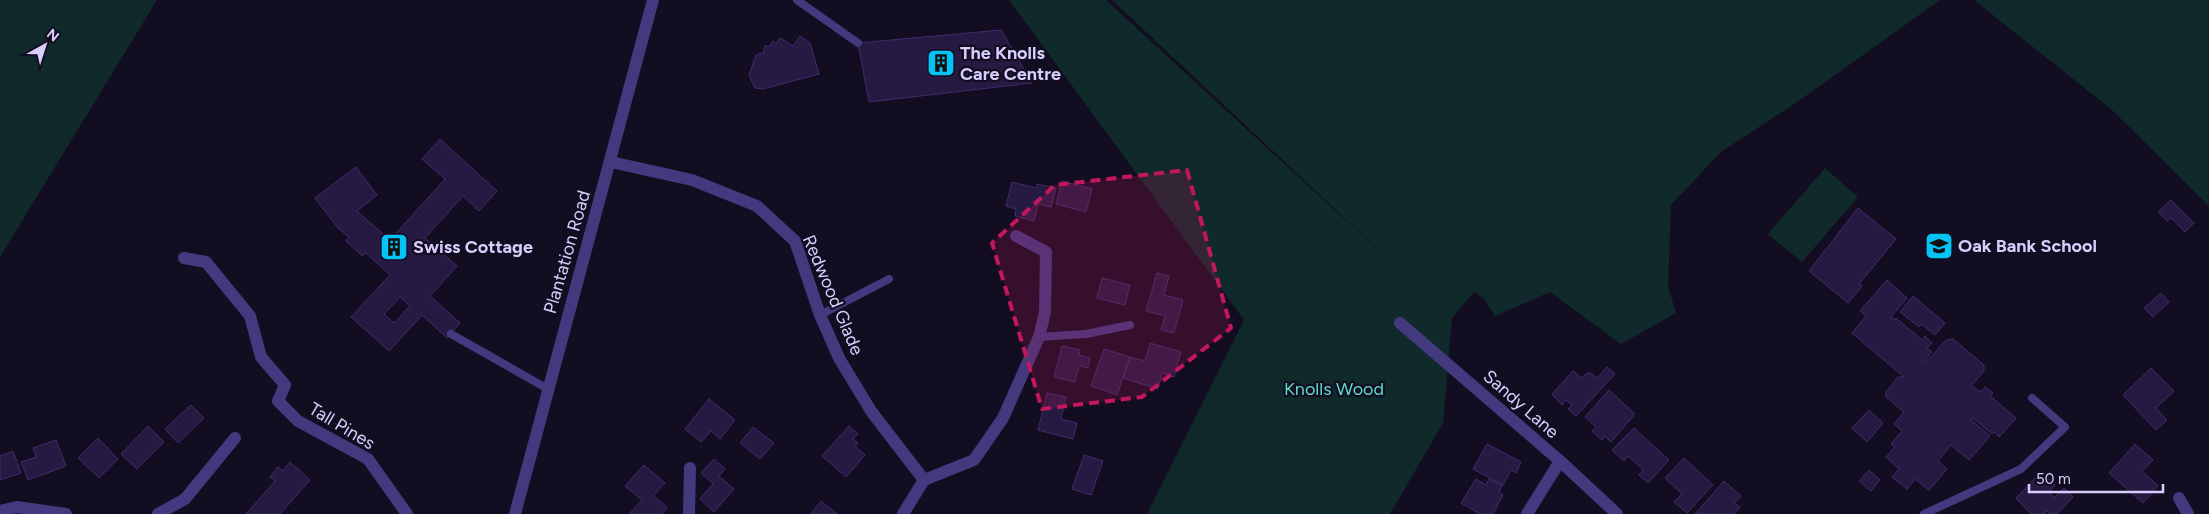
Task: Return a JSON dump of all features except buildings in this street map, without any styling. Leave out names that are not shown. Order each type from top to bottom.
[{"type":"street","name":"Plantation Road","points":[[515,514],[653,0]]},
{"type":"street","name":"Redwood Glade","points":[[611,162],[692,180],[757,206],[795,241],[820,315],[839,358],[871,411],[924,480]]},
{"type":"street","points":[[903,514],[924,480],[974,460],[1003,418],[1039,337],[1045,312],[1046,252],[1016,236]]},
{"type":"street","name":"Tall Pines","points":[[184,258],[206,262],[250,316],[261,357],[285,385],[278,401],[298,421],[368,459],[407,514]]},
{"type":"street","name":"Sandy Lane","points":[[1400,323],[1560,461],[1617,514]]},
{"type":"street","points":[[158,514],[185,499],[235,438]]},
{"type":"street","points":[[1527,514],[1560,461]]},
{"type":"street","points":[[690,468],[690,514]]},
{"type":"street","points":[[2180,498],[2188,514]]},
{"type":"street","points":[[0,511],[17,507],[66,514]]},
{"type":"lane","points":[[797,0],[858,43]]},
{"type":"lane","points":[[820,315],[889,279]]},
{"type":"lane","points":[[1039,337],[1086,334],[1130,325]]},
{"type":"lane","points":[[451,334],[548,389]]},
{"type":"lane","points":[[1924,514],[2021,469],[2065,427],[2032,398]]},
{"type":"highlighted area","points":[[1187,170],[1231,328],[1142,397],[1042,409],[992,243],[1055,185]]},
{"type":"green space","points":[[0,0],[157,0],[0,257]]},
{"type":"green space","name":"Knolls Wood","points":[[1009,0],[1106,0],[1388,259],[1112,0],[1940,0],[1803,98],[1721,152],[1671,205],[1668,286],[1676,313],[1621,344],[1550,292],[1495,316],[1484,299],[1474,292],[1452,318],[1443,423],[1390,514],[1147,514],[1244,320]]},
{"type":"green space","points":[[1974,0],[2209,0],[2209,206],[2111,109]]},
{"type":"green space","points":[[1825,168],[1858,197],[1802,262],[1768,234]]},
{"type":"place","name":"The Knolls Care Centre","points":[[941,63]]},
{"type":"place","name":"Oak Bank School","points":[[1939,246]]},
{"type":"place","name":"Swiss Cottage","points":[[394,247]]}]
